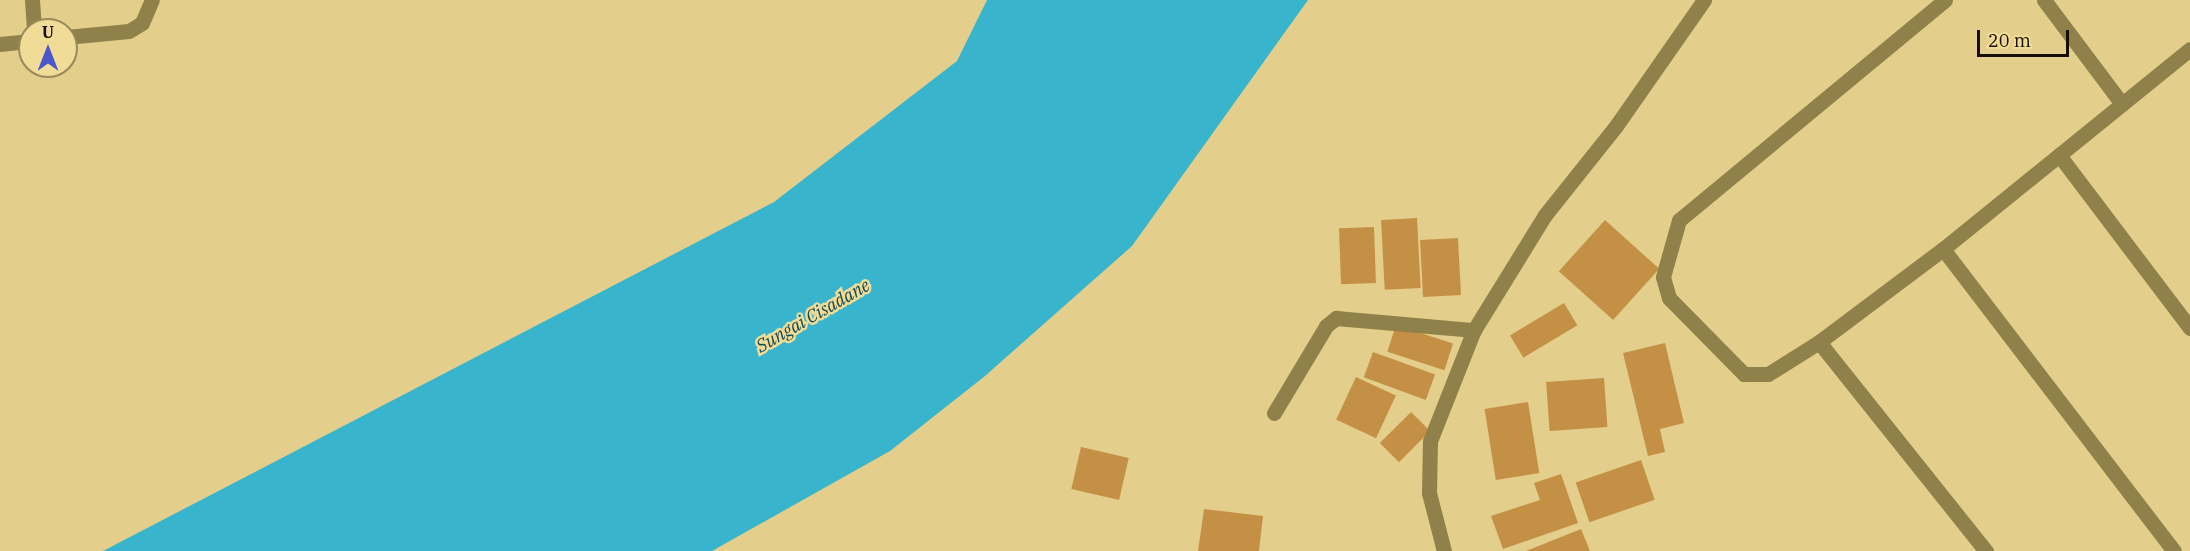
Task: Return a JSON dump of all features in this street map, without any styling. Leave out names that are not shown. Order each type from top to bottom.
[{"type":"street","points":[[32,0],[33,18]]},
{"type":"street","points":[[78,36],[129,31],[142,23],[152,0]]},
{"type":"street","points":[[1444,551],[1429,493],[1430,441],[1474,330],[1545,215],[1616,126],[1704,0]]},
{"type":"street","points":[[1945,0],[1679,220],[1670,242],[1663,277],[1669,298],[1744,374],[1768,374],[1819,342],[1943,249],[2189,52]]},
{"type":"street","points":[[2044,0],[2122,104]]},
{"type":"street","points":[[0,44],[18,42]]},
{"type":"street","points":[[2059,155],[2190,328]]},
{"type":"street","points":[[1943,249],[2174,551]]},
{"type":"street","points":[[1274,413],[1336,318],[1474,330]]},
{"type":"street","points":[[1819,342],[1986,551]]},
{"type":"water","name":"Sungai Cisadane","points":[[987,0],[1308,0],[1132,246],[985,376],[890,451],[712,551],[103,551],[774,202],[957,61]]},
{"type":"building","points":[[1417,218],[1421,288],[1385,290],[1381,220]]},
{"type":"building","points":[[1605,220],[1659,269],[1613,320],[1559,271]]},
{"type":"building","points":[[1374,227],[1376,283],[1341,284],[1339,228]]},
{"type":"building","points":[[1458,238],[1461,295],[1423,297],[1420,240]]},
{"type":"building","points":[[1564,303],[1577,325],[1523,358],[1510,335]]},
{"type":"building","points":[[1396,325],[1453,344],[1444,370],[1387,352]]},
{"type":"building","points":[[1665,343],[1684,423],[1660,429],[1665,452],[1648,456],[1623,353]]},
{"type":"building","points":[[1373,352],[1435,375],[1426,400],[1364,377]]},
{"type":"building","points":[[1356,377],[1396,396],[1376,438],[1336,420]]},
{"type":"building","points":[[1604,378],[1607,427],[1550,431],[1546,382]]},
{"type":"building","points":[[1528,402],[1539,473],[1496,480],[1485,409]]},
{"type":"building","points":[[1411,412],[1430,431],[1399,462],[1380,443]]},
{"type":"building","points":[[1081,447],[1129,458],[1119,500],[1071,489]]},
{"type":"building","points":[[1641,460],[1655,500],[1589,522],[1576,482]]},
{"type":"building","points":[[1561,474],[1578,523],[1503,549],[1491,516],[1540,500],[1534,483]]},
{"type":"building","points":[[1204,509],[1263,516],[1259,551],[1198,551]]},
{"type":"building","points":[[1581,529],[1590,551],[1526,551]]}]
